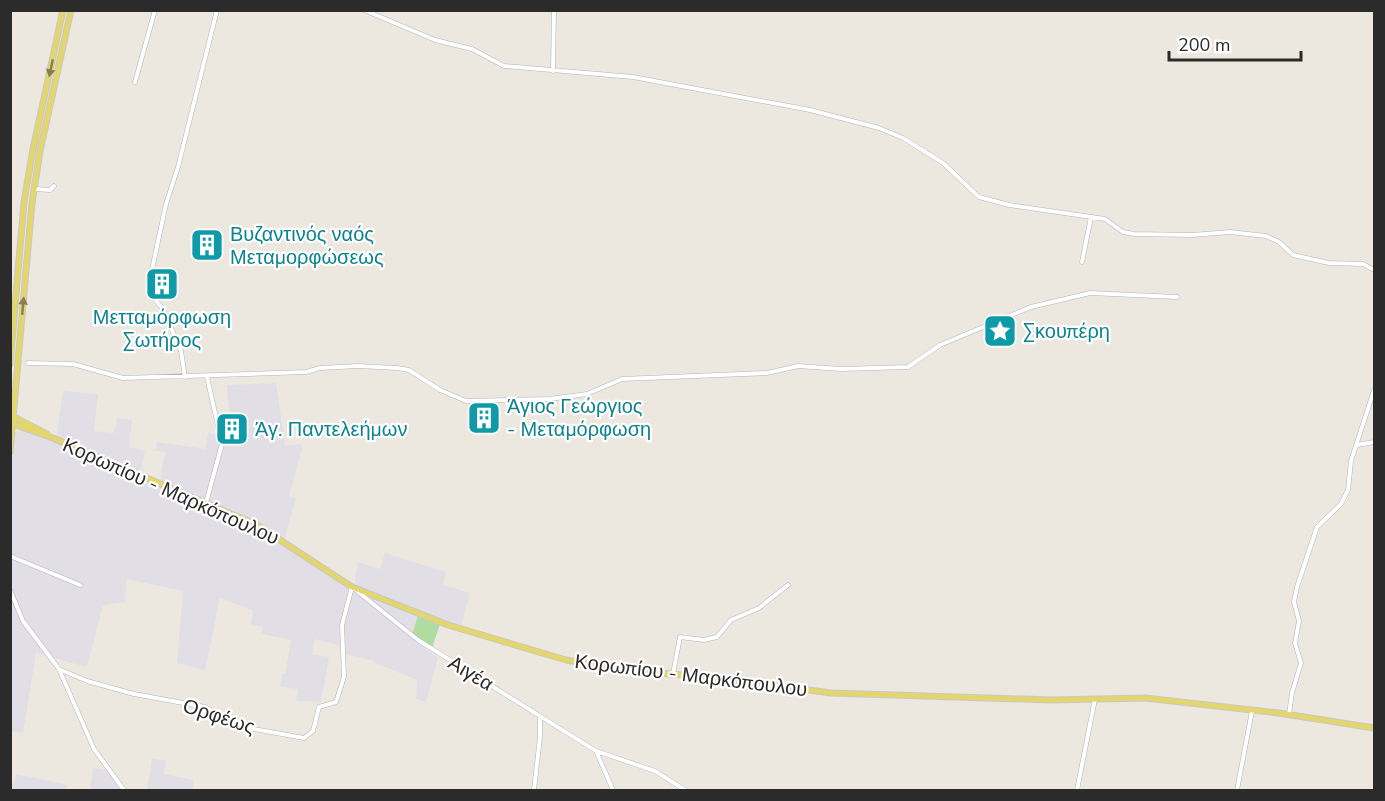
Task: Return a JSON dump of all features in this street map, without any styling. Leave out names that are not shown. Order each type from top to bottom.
[{"type":"main road","points":[[10,364],[26,191],[63,10]]},
{"type":"main road","points":[[10,452],[34,189],[71,10]]},
{"type":"main road","name":"Κορωπίου - Μαρκόπουλου","points":[[12,416],[53,438]]},
{"type":"main road","name":"Κορωπίου - Μαρκόπουλου","points":[[12,424],[53,438],[275,535],[352,587],[448,625],[528,650],[596,666],[853,694],[1144,699],[1289,714],[1374,728]]},
{"type":"street","points":[[135,82],[155,10]]},
{"type":"street","points":[[185,377],[181,351],[163,309],[152,296],[150,279],[166,204],[178,167],[217,10]]},
{"type":"street","points":[[364,10],[435,39],[472,49],[504,66],[633,77],[810,110],[857,122],[903,138],[930,154],[954,172],[970,191],[980,197],[1018,206],[1105,219],[1123,232],[1134,234],[1192,235],[1230,232],[1266,236],[1279,242],[1293,255],[1329,263],[1363,264],[1374,270]]},
{"type":"street","points":[[554,10],[554,71]]},
{"type":"street","points":[[34,189],[50,190],[54,186]]},
{"type":"street","points":[[1082,262],[1091,216]]},
{"type":"street","points":[[28,363],[73,364],[123,378],[306,372],[320,368],[349,366],[387,367],[409,370],[454,398],[466,400],[549,399],[586,394],[622,379],[767,373],[798,366],[841,369],[908,367],[940,345],[1031,307],[1090,293],[1177,297]]},
{"type":"street","points":[[206,503],[222,444],[207,377]]},
{"type":"street","points":[[1289,714],[1292,693],[1301,663],[1295,643],[1299,621],[1294,602],[1297,587],[1317,527],[1341,504],[1348,490],[1357,445],[1374,390]]},
{"type":"street","points":[[1357,445],[1374,442]]},
{"type":"street","points":[[10,556],[81,585]]},
{"type":"street","points":[[673,674],[680,637],[704,640],[717,637],[731,620],[759,608],[788,585]]},
{"type":"street","name":"Ορφέως","points":[[59,669],[87,681],[135,694],[204,707],[243,727],[304,738],[313,731],[319,708],[336,702],[344,677],[342,625],[352,587]]},
{"type":"street","name":"Αιγέα","points":[[352,587],[418,640],[597,751],[655,771],[685,790]]},
{"type":"street","points":[[10,590],[24,621],[59,669],[94,749],[124,790]]},
{"type":"street","points":[[1077,790],[1095,699]]},
{"type":"street","points":[[1237,790],[1252,711]]},
{"type":"street","points":[[534,790],[540,716]]},
{"type":"street","name":"Αιγέα","points":[[597,751],[613,790]]},
{"type":"street","points":[[603,762],[609,756]]},
{"type":"shaded area","points":[[276,383],[285,445],[301,444],[302,450],[289,496],[296,498],[283,545],[348,588],[355,582],[358,562],[380,569],[385,553],[446,572],[443,585],[470,593],[461,627],[419,613],[411,637],[438,658],[426,702],[416,699],[417,680],[375,663],[375,661],[345,654],[338,645],[315,639],[312,654],[329,657],[321,702],[296,701],[298,689],[280,687],[282,674],[285,674],[291,640],[262,634],[263,627],[251,624],[253,611],[220,598],[205,670],[177,663],[183,591],[127,579],[125,602],[103,605],[87,667],[36,653],[23,733],[11,731],[10,484],[15,432],[22,430],[56,442],[63,391],[98,394],[94,431],[114,433],[117,418],[132,420],[129,447],[145,451],[140,473],[160,481],[165,452],[155,451],[157,442],[205,449],[208,433],[218,434],[213,414],[229,415],[227,385]]},
{"type":"shaded area","points":[[152,758],[166,761],[164,774],[194,780],[193,790],[147,790]]},
{"type":"shaded area","points":[[93,768],[106,770],[121,790],[90,790]]},
{"type":"shaded area","points":[[16,774],[68,785],[67,790],[11,790]]},
{"type":"green space","points":[[418,616],[440,624],[432,648],[412,634]]},
{"type":"place","name":"Βυζαντινός ναός Μεταμορφώσεως","points":[[207,245]]},
{"type":"place","name":"Μετταμόρφωση Σωτήρος","points":[[162,284]]},
{"type":"place","name":"Σκουπέρη","points":[[1000,331]]},
{"type":"place","name":"Άγιος Γεώργιος - Μεταμόρφωση","points":[[484,418]]},
{"type":"place","name":"Άγ. Παντελεήμων","points":[[232,429]]}]
